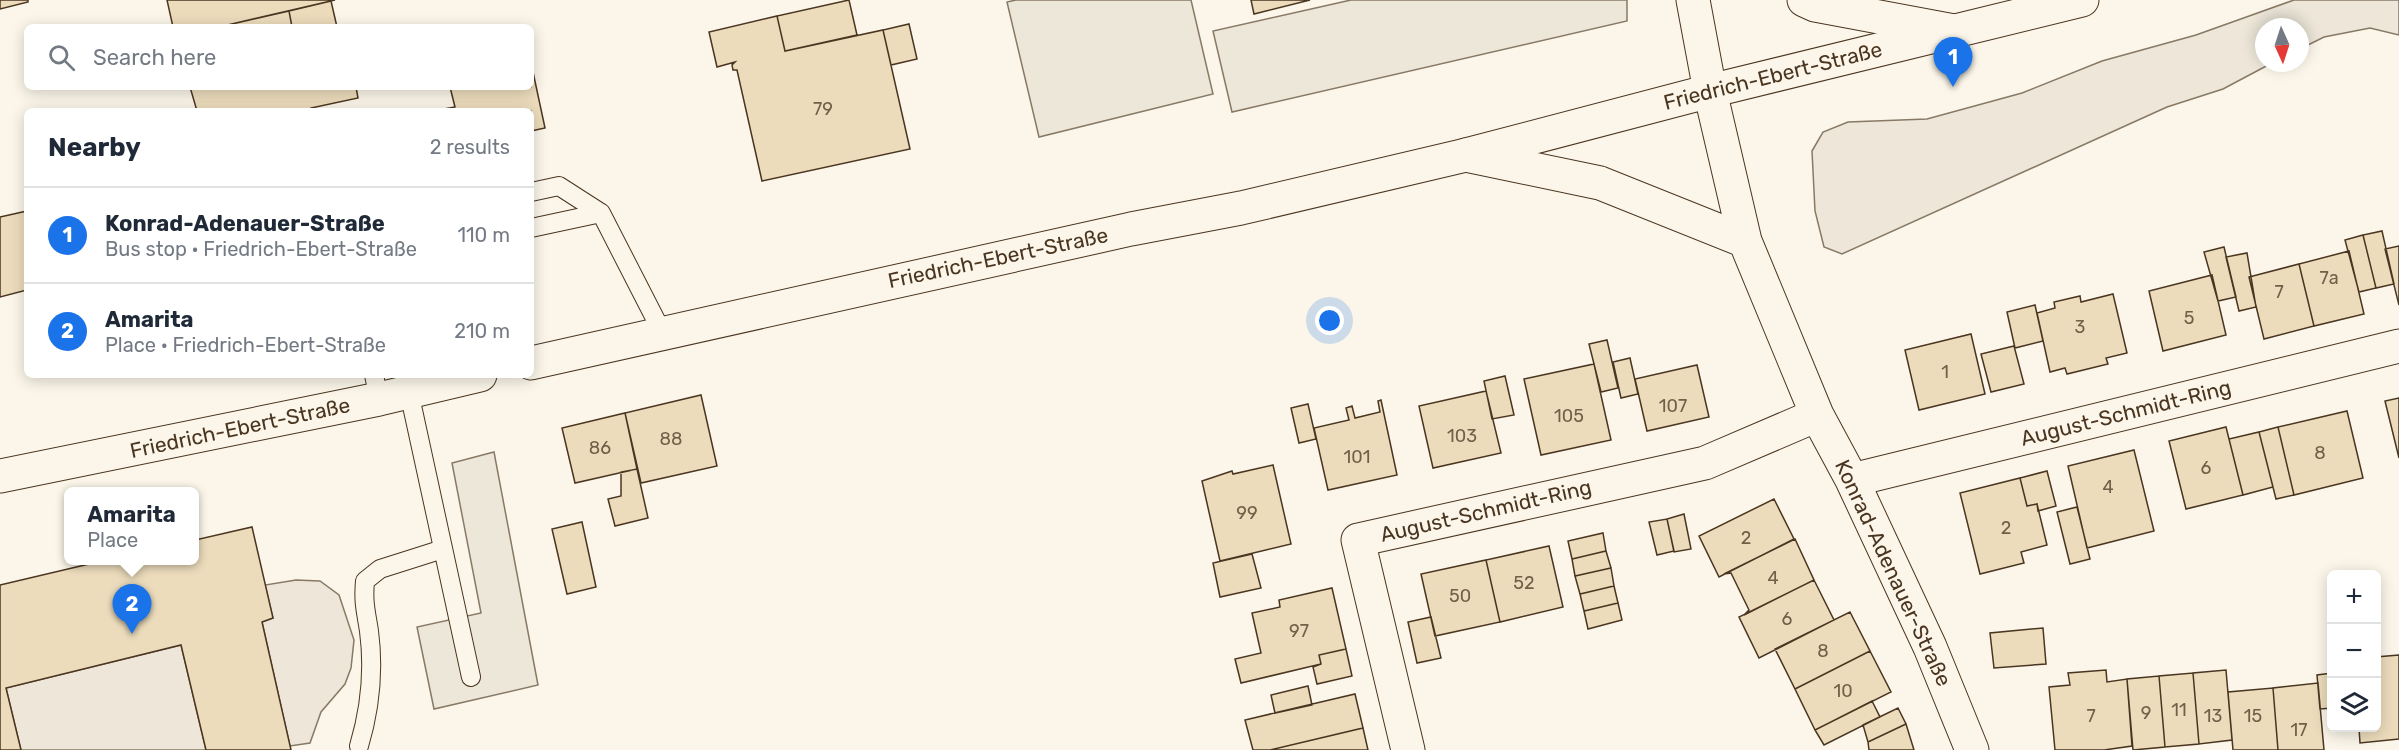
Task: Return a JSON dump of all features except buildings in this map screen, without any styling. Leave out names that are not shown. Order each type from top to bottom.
[{"type":"street","name":"Konrad-Adenauer-Straße","points":[[1693,0],[1710,91],[1745,241],[1817,415],[1852,480],[1930,647],[1972,750]]},
{"type":"street","points":[[1804,0],[1954,31]]},
{"type":"street","name":"Friedrich-Ebert-Straße","points":[[534,362],[1131,228],[1241,208],[1466,155],[1710,91],[2082,0]]},
{"type":"street","name":"Friedrich-Ebert-Straße","points":[[1466,155],[1599,183],[1745,241]]},
{"type":"street","name":"August-Schmidt-Ring","points":[[1852,480],[2399,346]]},
{"type":"street","name":"Friedrich-Ebert-Straße","points":[[0,476],[388,388],[459,378]]},
{"type":"street","name":"August-Schmidt-Ring","points":[[1408,750],[1358,540],[1705,463],[1817,415]]},
{"type":"lane","points":[[534,191],[559,186],[601,213],[662,332]]},
{"type":"lane","points":[[534,227],[601,213]]},
{"type":"lane","points":[[388,388],[443,549],[471,677]]},
{"type":"lane","points":[[359,746],[370,695],[369,632],[363,604],[365,581],[380,569],[443,549]]},
{"type":"shaded area","points":[[1016,0],[1191,0],[1213,94],[1039,137],[1007,2]]},
{"type":"shaded area","points":[[1351,0],[1627,0],[1627,21],[1232,112],[1213,31]]},
{"type":"shaded area","points":[[2294,0],[2399,0],[2399,35],[2370,28],[2324,37],[2309,44],[2309,18],[2255,18],[2255,72],[2223,89],[2167,107],[1842,254],[1824,247],[1815,211],[1812,151],[1823,132],[1848,122],[1927,119],[2022,93],[2102,61],[2196,35]]},
{"type":"shaded area","points":[[494,452],[538,685],[434,709],[417,627],[481,613],[452,463]]},
{"type":"shaded area","points":[[296,580],[320,581],[339,595],[354,640],[351,668],[345,684],[321,712],[310,743],[290,746],[262,622],[273,618],[265,585]]},
{"type":"shaded area","points":[[181,645],[206,750],[21,750],[6,688]]},
{"type":"place","name":"Konrad-Adenauer-Straße","points":[[1953,87]]},
{"type":"place","name":"Amarita","points":[[132,634]]}]
